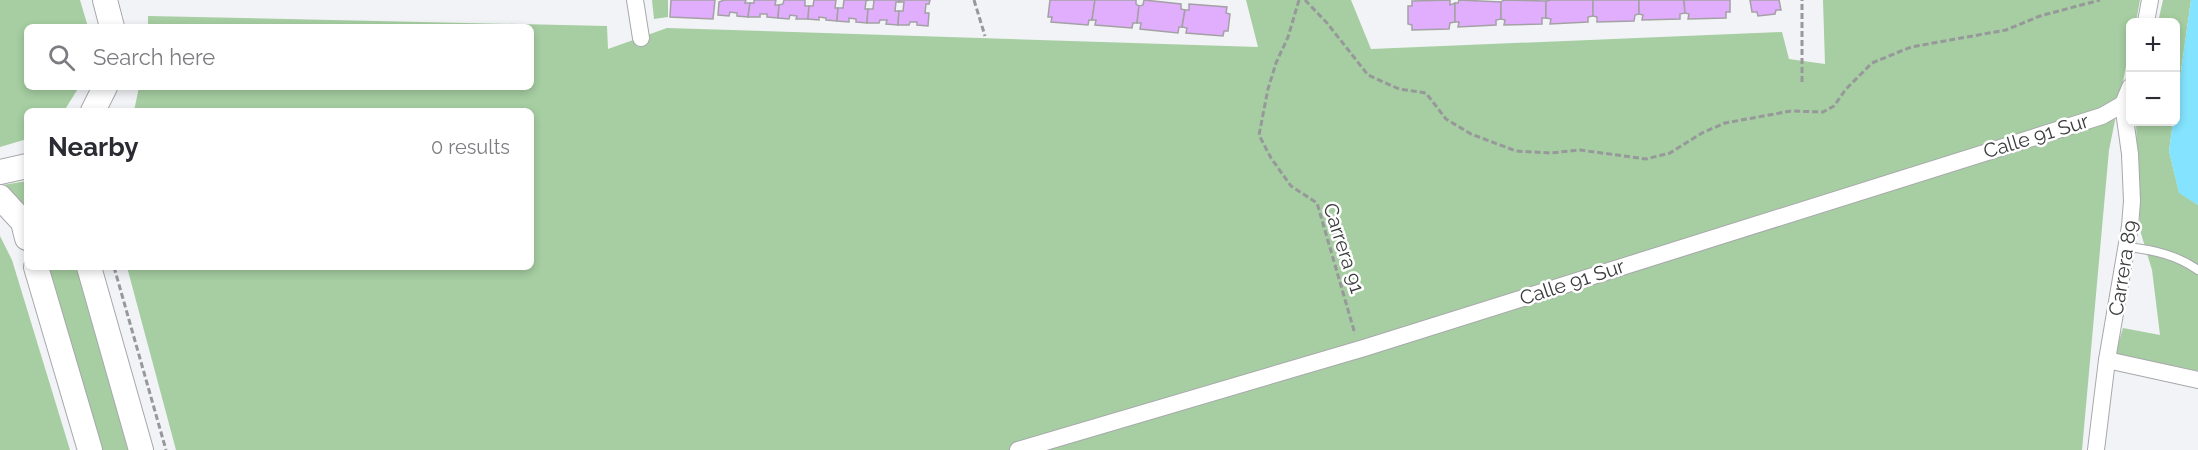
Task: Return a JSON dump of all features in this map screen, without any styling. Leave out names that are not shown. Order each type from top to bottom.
[{"type":"main road","points":[[105,0],[111,24]]},
{"type":"main road","points":[[0,172],[24,167]]},
{"type":"main road","points":[[0,197],[22,222],[24,228]]},
{"type":"main road","points":[[37,270],[90,450]]},
{"type":"main road","points":[[90,270],[141,450]]},
{"type":"street","points":[[635,0],[641,38]]},
{"type":"street","points":[[2147,18],[2150,0]]},
{"type":"street","points":[[2123,104],[2126,97]]},
{"type":"street","name":"Calle 91 Sur","points":[[1018,450],[1364,348],[2102,116],[2123,104]]},
{"type":"street","name":"Carrera 89","points":[[2096,450],[2107,360],[2128,247],[2132,201],[2130,154],[2123,104]]},
{"type":"street","points":[[2107,360],[2198,380]]},
{"type":"lane","points":[[2128,247],[2156,251],[2188,263],[2198,270]]},
{"type":"path","points":[[974,0],[985,36]]},
{"type":"path","name":"Carrera 91","points":[[1299,0],[1268,89],[1259,135],[1271,158],[1291,186],[1317,203],[1356,336],[1364,348]]},
{"type":"path","points":[[1305,0],[1327,22],[1368,75],[1399,89],[1426,93],[1446,119],[1472,134],[1516,151],[1550,153],[1580,150],[1646,159],[1670,153],[1702,133],[1725,123],[1791,111],[1823,112],[1834,106],[1846,89],[1872,63],[1911,47],[2006,30],[2040,16],[2100,0]]},
{"type":"path","points":[[1802,0],[1802,82]]},
{"type":"path","points":[[115,270],[166,450]]},
{"type":"green space","points":[[0,0],[80,0],[87,24],[24,24],[24,90],[77,90],[66,108],[24,108],[24,140],[0,147]]},
{"type":"green space","points":[[652,0],[668,0],[668,17],[654,19]]},
{"type":"green space","points":[[1246,0],[1351,0],[1371,49],[1782,32],[1789,59],[1825,64],[1823,0],[2140,0],[2137,18],[2126,18],[2126,67],[2109,150],[2082,450],[176,450],[128,270],[534,270],[534,108],[135,108],[138,90],[534,90],[534,24],[607,26],[608,49],[667,28],[1258,47]]},
{"type":"green space","points":[[2163,0],[2191,0],[2180,78],[2180,18],[2159,18]]},
{"type":"green space","points":[[148,16],[515,24],[148,24]]},
{"type":"green space","points":[[2136,126],[2172,126],[2169,151],[2179,192],[2198,205],[2198,371],[2115,354],[2123,328],[2160,335],[2152,270],[2140,230]]},
{"type":"green space","points":[[24,182],[24,208],[13,194],[3,185]]},
{"type":"green space","points":[[0,236],[12,260],[70,450],[0,450]]},
{"type":"green space","points":[[44,270],[82,270],[133,450],[97,450]]},
{"type":"water","points":[[2191,0],[2198,0],[2198,205],[2179,193],[2169,151],[2172,126],[2180,126],[2180,78]]},
{"type":"building","points":[[671,0],[715,0],[713,19],[670,17]]},
{"type":"building","points":[[746,0],[745,3],[750,3],[748,17],[737,16],[737,13],[730,12],[729,16],[718,15],[719,2]]},
{"type":"building","points":[[754,0],[776,0],[775,5],[779,5],[778,18],[767,17],[767,14],[760,14],[760,17],[748,17],[750,3],[754,3]]},
{"type":"building","points":[[784,0],[805,0],[805,6],[809,6],[808,19],[796,19],[797,16],[790,15],[789,19],[778,18],[779,5],[783,4]]},
{"type":"building","points":[[814,0],[836,0],[837,21],[819,17],[819,20],[808,19],[809,6],[813,6]]},
{"type":"building","points":[[844,0],[869,0],[866,1],[865,9],[868,9],[867,23],[856,22],[856,19],[849,18],[849,22],[837,21],[838,8],[843,8]]},
{"type":"building","points":[[874,0],[900,0],[896,2],[895,11],[899,11],[898,25],[886,24],[887,20],[867,23],[868,9],[873,9]]},
{"type":"building","points":[[900,0],[930,0],[929,4],[926,4],[925,13],[929,13],[928,26],[917,25],[917,22],[898,25],[899,11],[903,11],[904,2],[899,2]]},
{"type":"building","points":[[1050,0],[1095,0],[1092,20],[1089,20],[1088,25],[1051,22],[1052,17],[1048,17]]},
{"type":"building","points":[[1095,0],[1136,0],[1139,6],[1137,23],[1133,23],[1132,28],[1095,25],[1096,20],[1092,20]]},
{"type":"building","points":[[1144,0],[1181,4],[1181,9],[1185,10],[1182,27],[1179,27],[1178,33],[1140,29],[1141,23],[1137,23],[1139,6],[1143,5]]},
{"type":"building","points":[[1450,0],[1450,5],[1455,3],[1455,22],[1450,23],[1449,29],[1412,30],[1412,25],[1408,24],[1408,6],[1412,6],[1412,1]]},
{"type":"building","points":[[1459,0],[1501,2],[1501,19],[1496,20],[1496,25],[1458,27],[1459,22],[1455,22],[1455,3]]},
{"type":"building","points":[[1504,0],[1546,1],[1546,18],[1542,18],[1542,24],[1504,25],[1505,20],[1501,19],[1501,2]]},
{"type":"building","points":[[1593,0],[1593,16],[1588,17],[1588,22],[1550,24],[1551,19],[1546,18],[1546,1]]},
{"type":"building","points":[[1593,0],[1639,0],[1639,14],[1635,15],[1634,21],[1597,22],[1597,17],[1593,16]]},
{"type":"building","points":[[1639,0],[1684,0],[1685,13],[1680,14],[1680,19],[1642,20],[1643,15],[1639,14]]},
{"type":"building","points":[[1684,0],[1730,0],[1730,12],[1726,12],[1726,18],[1688,19],[1689,14],[1685,13]]},
{"type":"building","points":[[1750,0],[1779,0],[1781,10],[1776,10],[1775,14],[1758,16],[1757,12],[1752,12]]},
{"type":"building","points":[[1189,4],[1227,7],[1226,13],[1230,14],[1228,31],[1224,31],[1223,36],[1186,33],[1187,28],[1182,27],[1185,10],[1189,10]]}]
